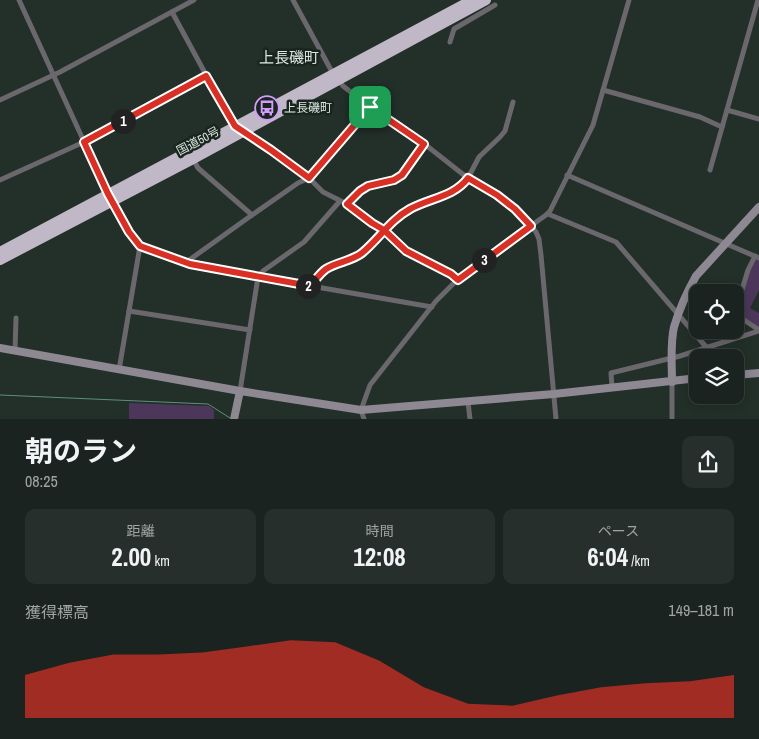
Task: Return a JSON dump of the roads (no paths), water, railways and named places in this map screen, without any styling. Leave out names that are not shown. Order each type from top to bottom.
[{"type":"highway","name":"国道50号","points":[[0,260],[110,198],[468,6],[490,2]]},
{"type":"highway","name":"国道50号","points":[[0,252],[193,159],[238,129]]},
{"type":"street","points":[[18,0],[110,198],[129,232],[140,246],[184,263],[432,307]]},
{"type":"street","points":[[0,100],[53,76],[194,0]]},
{"type":"street","points":[[293,0],[336,78],[370,107],[424,144],[468,178],[497,195],[515,209],[531,226],[539,239],[556,419]]},
{"type":"street","points":[[364,419],[362,410],[370,385],[432,307],[458,280],[548,214],[593,125],[629,0]]},
{"type":"street","points":[[710,170],[758,0]]},
{"type":"street","points":[[450,42],[454,29],[468,6]]},
{"type":"street","points":[[172,12],[206,76],[238,129],[309,178],[323,192],[347,204],[384,230],[406,251],[451,274],[458,280]]},
{"type":"street","points":[[0,180],[84,142],[206,76]]},
{"type":"street","points":[[603,90],[700,117],[722,127]]},
{"type":"street","points":[[310,286],[326,270],[360,254],[397,217],[411,208],[458,188],[468,178],[479,157],[504,131],[513,102]]},
{"type":"street","points":[[184,263],[298,183],[309,178],[370,107]]},
{"type":"street","points":[[727,110],[759,119]]},
{"type":"street","points":[[347,204],[368,186],[394,180],[402,175],[424,144]]},
{"type":"street","points":[[193,159],[198,168],[252,215]]},
{"type":"street","points":[[567,175],[757,257],[748,270],[744,284]]},
{"type":"street","points":[[234,419],[258,277],[263,271],[304,242],[340,201]]},
{"type":"street","points":[[672,419],[674,328],[679,315],[696,276],[759,207]]},
{"type":"street","points":[[548,214],[616,242],[707,348]]},
{"type":"street","points":[[119,370],[140,246]]},
{"type":"street","points":[[129,311],[250,330]]},
{"type":"street","points":[[15,351],[16,318]]},
{"type":"street","points":[[744,319],[759,330]]},
{"type":"street","points":[[612,387],[611,373],[707,348],[759,330]]},
{"type":"street","points":[[0,348],[240,391],[362,410],[554,394],[689,379]]},
{"type":"street","points":[[744,374],[759,373]]},
{"type":"street","points":[[468,402],[470,419]]},
{"type":"waterway","points":[[0,395],[208,404],[230,418]]},
{"type":"place","name":"上長磯町","points":[[267,108]]},
{"type":"district","name":"上長磯町","points":[[289,57]]}]
